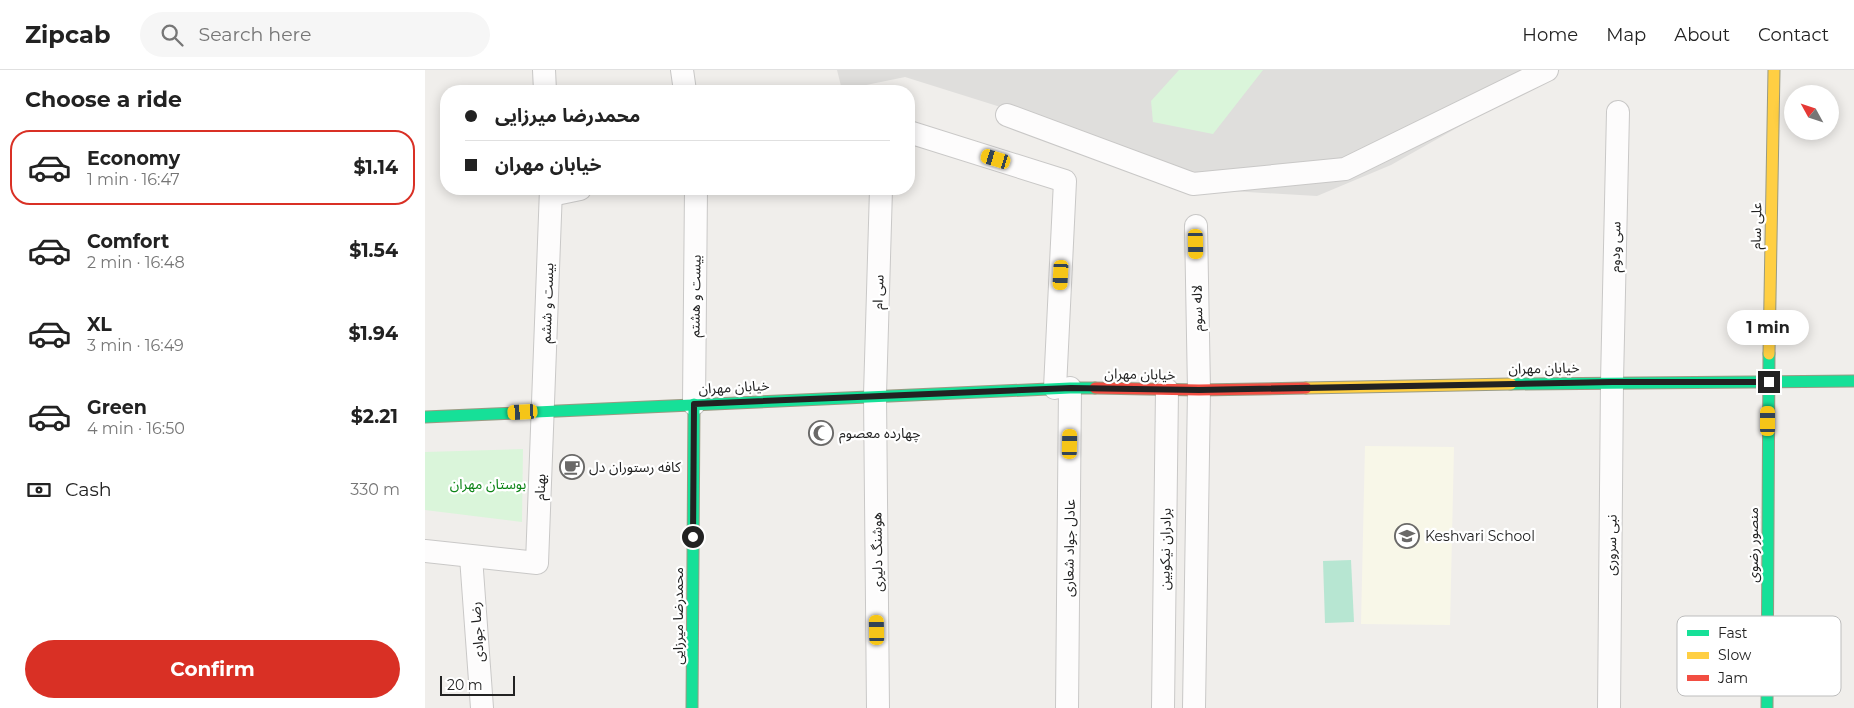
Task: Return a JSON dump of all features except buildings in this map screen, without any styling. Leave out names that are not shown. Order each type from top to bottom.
[{"type":"main road","name":"علی سام","points":[[1769,382],[1774,70]]},
{"type":"main road","name":"خیابان مهران","points":[[425,416],[1063,388],[1199,390],[1612,382],[1854,381]]},
{"type":"main road","name":"منصور رضوی","points":[[1768,616],[1769,382]]},
{"type":"main road","name":"محمدرضا میرزایی","points":[[692,708],[694,404]]},
{"type":"street","points":[[544,70],[545,85]]},
{"type":"street","points":[[682,70],[684,85]]},
{"type":"street","points":[[1007,115],[1193,184],[1345,170],[1547,70]]},
{"type":"street","name":"سی ودوم","points":[[1612,382],[1618,112]]},
{"type":"street","name":"عادل جواد شعاری","points":[[915,134],[1065,181],[1063,388],[1067,708]]},
{"type":"street","name":"بیست و ششم","points":[[543,411],[551,195]]},
{"type":"street","name":"بیست و هشتم","points":[[694,404],[696,195]]},
{"type":"street","name":"سی ام","points":[[875,395],[881,195]]},
{"type":"street","name":"لاله سوم","points":[[1196,226],[1199,390]]},
{"type":"street","name":"نبی سروری","points":[[1609,708],[1612,382]]},
{"type":"street","name":"برادران نیکوبین","points":[[1163,708],[1167,390]]},
{"type":"street","points":[[1194,708],[1199,390]]},
{"type":"street","name":"هوشنگ دلیری","points":[[875,395],[878,708]]},
{"type":"street","name":"بهنام","points":[[471,557],[537,563],[543,411]]},
{"type":"street","points":[[425,551],[471,557]]},
{"type":"street","name":"رضا جوادی","points":[[471,557],[481,708]]},
{"type":"shaded area","points":[[837,70],[1560,70],[1391,165],[1317,196],[1231,191],[1093,136],[905,77],[866,85],[841,85]]},
{"type":"shaded area","name":"Keshvari School","points":[[1365,446],[1454,447],[1450,625],[1361,624]]},
{"type":"green space","points":[[1179,70],[1263,70],[1213,134],[1153,122],[1151,101]]},
{"type":"green space","name":"بوستان مهران","points":[[523,449],[522,522],[425,510],[425,452]]},
{"type":"green space","points":[[1351,560],[1354,622],[1325,623],[1323,561]]},
{"type":"traffic: fast","points":[[1768,616],[1769,354]]},
{"type":"traffic: fast","points":[[1511,384],[1854,381]]},
{"type":"traffic: fast","points":[[425,417],[1095,388]]},
{"type":"traffic: fast","points":[[692,708],[694,404]]},
{"type":"traffic: fast","points":[[1767,696],[1767,708]]},
{"type":"traffic: slow","points":[[1769,354],[1774,70]]},
{"type":"traffic: slow","points":[[1306,388],[1511,384]]},
{"type":"traffic: jam","points":[[1095,388],[1199,390],[1306,388]]},
{"type":"place","name":"چهارده معصوم","points":[[821,433]]},
{"type":"place","name":"کافه رستوران دل","points":[[572,467]]},
{"type":"place","name":"Keshvari School","points":[[1407,536]]},
{"type":"route","points":[[693,537],[694,404],[1071,388],[1199,390],[1612,382],[1769,382]]}]
